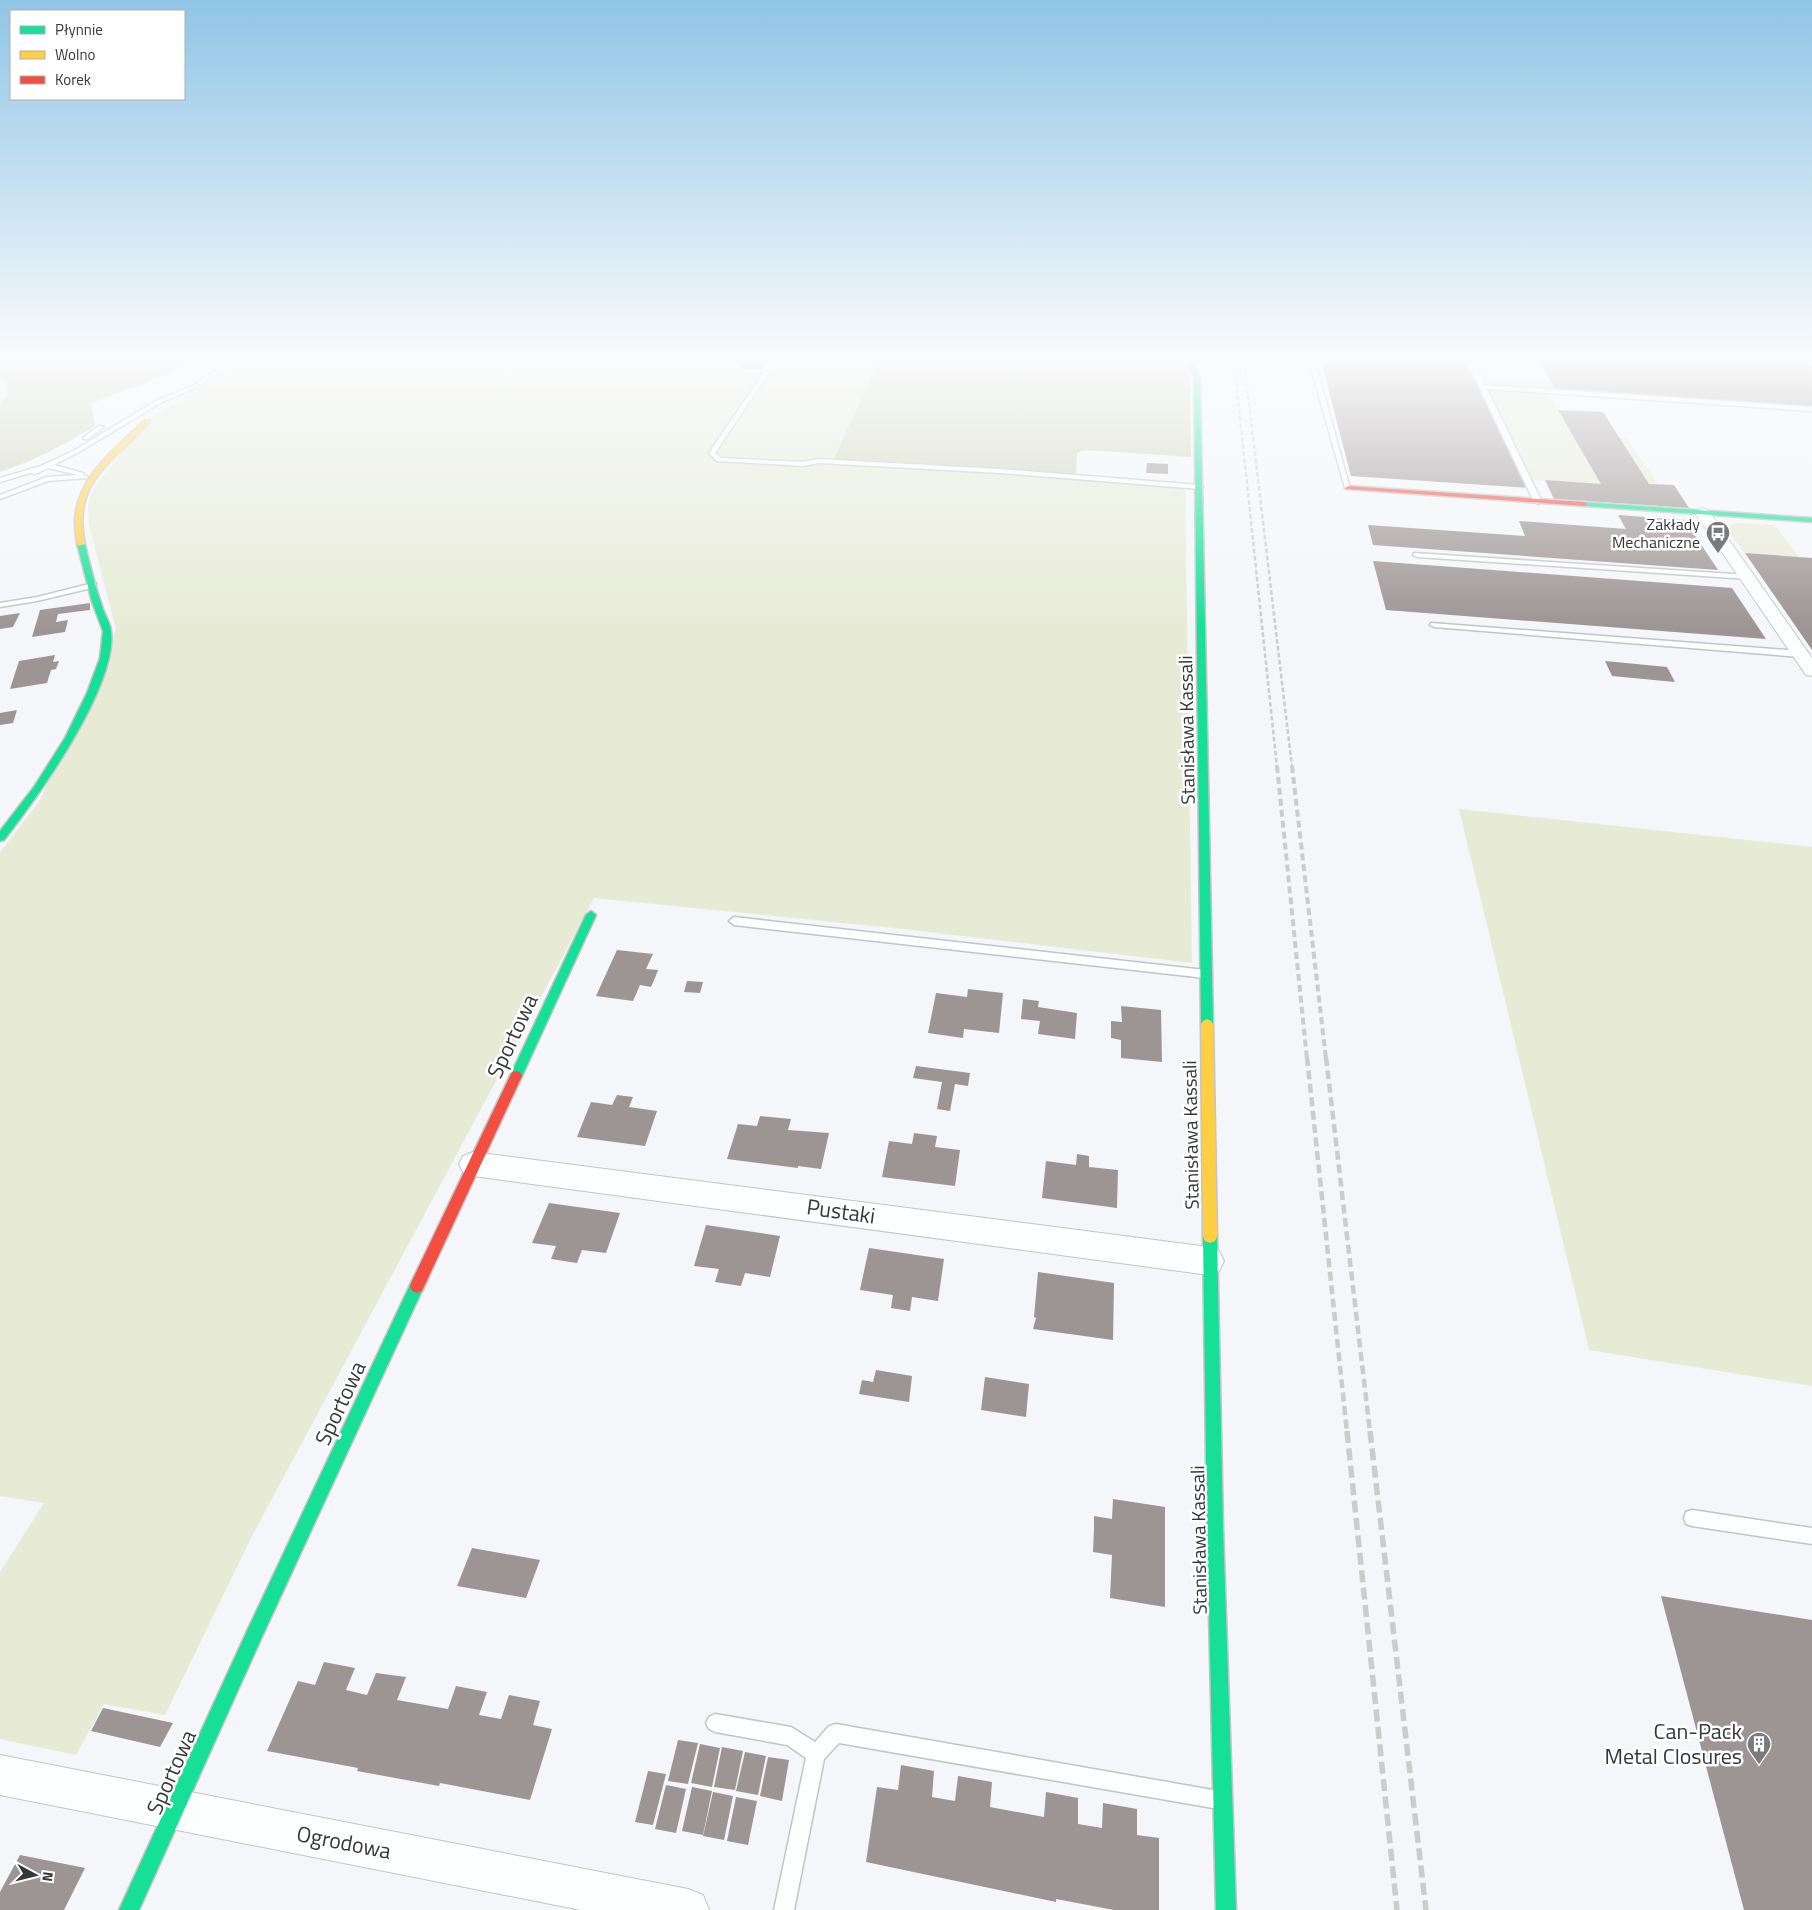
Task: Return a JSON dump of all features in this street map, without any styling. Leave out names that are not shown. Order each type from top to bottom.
[{"type":"street","points":[[0,838],[26,806],[68,744],[98,680],[104,658],[107,631],[78,534],[79,511],[87,479],[117,450]]},
{"type":"street","name":"Stanisława Kassali","points":[[1199,450],[1209,1261],[1226,1910]]},
{"type":"street","points":[[1348,488],[1812,520]]},
{"type":"street","points":[[1703,513],[1812,671]]},
{"type":"street","name":"Sportowa","points":[[129,1910],[177,1809],[254,1635],[473,1164],[592,915]]},
{"type":"street","name":"Pustaki","points":[[473,1164],[562,1174],[1209,1261]]},
{"type":"street","name":"Ogrodowa","points":[[0,1775],[688,1910]]},
{"type":"lane","points":[[68,456],[63,455],[70,450]]},
{"type":"lane","points":[[33,473],[78,450]]},
{"type":"lane","points":[[714,450],[712,453],[719,460],[803,464],[819,461],[1200,487]]},
{"type":"lane","points":[[1337,450],[1348,488]]},
{"type":"lane","points":[[1513,450],[1538,502]]},
{"type":"lane","points":[[49,466],[82,474],[87,479]]},
{"type":"lane","points":[[0,480],[38,468],[41,469]]},
{"type":"lane","points":[[0,497],[48,479],[87,479]]},
{"type":"lane","points":[[1417,555],[1748,577]]},
{"type":"lane","points":[[0,605],[29,601],[92,585]]},
{"type":"lane","points":[[1434,625],[1800,654]]},
{"type":"lane","points":[[734,921],[1205,974]]},
{"type":"lane","points":[[1692,1518],[1812,1536]]},
{"type":"lane","points":[[715,1723],[791,1736],[816,1754]]},
{"type":"lane","points":[[784,1910],[816,1754],[836,1733],[1222,1800]]},
{"type":"green space","points":[[0,450],[52,450],[25,463],[0,472]]},
{"type":"green space","points":[[122,450],[838,450],[834,459],[1185,483],[1192,963],[903,929],[594,898],[251,1538],[165,1715],[104,1704],[76,1755],[0,1739],[0,1572],[44,1503],[0,1496],[0,852],[40,800],[116,629],[89,525],[88,504],[94,487]]},
{"type":"green space","points":[[838,450],[1086,450],[1077,453],[1076,475],[834,459]]},
{"type":"green space","points":[[1088,450],[1191,450],[1191,457]]},
{"type":"green space","points":[[1519,450],[1581,450],[1601,484],[1534,480]]},
{"type":"green space","points":[[1627,450],[1635,450],[1658,484],[1649,484]]},
{"type":"green space","points":[[1735,523],[1774,525],[1799,557],[1745,553],[1727,530],[1727,528]]},
{"type":"green space","points":[[1459,809],[1812,847],[1812,1386],[1589,1350]]},
{"type":"building","points":[[1344,450],[1510,450],[1528,488],[1351,476]]},
{"type":"building","points":[[1581,450],[1627,450],[1649,484],[1674,485],[1689,508],[1554,499],[1545,480],[1601,484]]},
{"type":"building","points":[[1147,463],[1168,464],[1168,474],[1146,473]]},
{"type":"building","points":[[1618,515],[1685,520],[1718,570],[1373,545],[1368,525],[1525,536],[1519,521],[1626,529]]},
{"type":"building","points":[[1745,553],[1812,558],[1812,650]]},
{"type":"building","points":[[1373,561],[1732,588],[1766,639],[1386,610]]},
{"type":"building","points":[[90,603],[90,610],[58,614],[56,622],[68,620],[65,632],[32,637],[40,610]]},
{"type":"building","points":[[20,613],[13,627],[0,629],[0,616]]},
{"type":"building","points":[[55,655],[53,662],[59,661],[56,669],[51,670],[47,683],[10,689],[19,661]]},
{"type":"building","points":[[1605,661],[1667,667],[1675,682],[1612,676]]},
{"type":"building","points":[[17,710],[13,723],[0,725],[0,713]]},
{"type":"building","points":[[617,950],[653,954],[646,969],[658,970],[655,978],[651,987],[640,985],[633,1001],[596,996]]},
{"type":"building","points":[[687,981],[703,982],[700,993],[684,992]]},
{"type":"building","points":[[968,989],[1003,993],[999,1033],[964,1029],[963,1038],[928,1033],[936,993],[967,997]]},
{"type":"building","points":[[1023,999],[1039,1001],[1038,1007],[1077,1013],[1075,1039],[1038,1034],[1040,1021],[1021,1019]]},
{"type":"building","points":[[1121,1006],[1161,1010],[1162,1062],[1121,1058],[1121,1040],[1111,1038],[1111,1021],[1122,1022]]},
{"type":"building","points":[[916,1066],[970,1073],[968,1086],[955,1084],[950,1111],[937,1109],[942,1082],[913,1078]]},
{"type":"building","points":[[617,1095],[633,1097],[629,1107],[657,1111],[645,1146],[577,1137],[591,1102],[612,1105]]},
{"type":"building","points":[[760,1116],[791,1119],[788,1130],[829,1133],[821,1169],[727,1159],[738,1124],[757,1126]]},
{"type":"building","points":[[914,1133],[937,1136],[935,1147],[960,1150],[955,1186],[882,1177],[889,1141],[912,1144]]},
{"type":"building","points":[[1077,1154],[1089,1156],[1089,1167],[1118,1170],[1117,1208],[1042,1198],[1046,1161],[1076,1165]]},
{"type":"building","points":[[549,1203],[620,1213],[606,1253],[582,1250],[577,1263],[551,1259],[556,1246],[532,1243]]},
{"type":"building","points":[[706,1225],[780,1236],[770,1277],[745,1273],[741,1286],[715,1282],[719,1269],[694,1266]]},
{"type":"building","points":[[869,1248],[944,1259],[938,1301],[912,1297],[910,1311],[891,1308],[893,1295],[860,1290]]},
{"type":"building","points":[[1038,1272],[1114,1283],[1113,1340],[1033,1329],[1036,1318],[1034,1317]]},
{"type":"building","points":[[876,1370],[912,1376],[909,1402],[859,1394],[862,1380],[873,1382]]},
{"type":"building","points":[[985,1377],[1029,1384],[1026,1417],[981,1410]]},
{"type":"building","points":[[1113,1499],[1165,1507],[1165,1607],[1110,1598],[1112,1555],[1093,1552],[1094,1516],[1112,1519]]},
{"type":"building","points":[[472,1548],[540,1560],[526,1598],[457,1586]]},
{"type":"building","name":"Can-Pack Metal Closures","points":[[1661,1596],[1812,1620],[1812,1910],[1744,1910]]},
{"type":"building","points":[[324,1662],[355,1668],[346,1690],[367,1695],[376,1673],[406,1677],[397,1700],[448,1709],[456,1686],[487,1692],[479,1715],[501,1719],[509,1695],[540,1701],[533,1725],[552,1729],[530,1800],[440,1783],[439,1786],[357,1771],[358,1768],[267,1751],[298,1681],[315,1685]]},
{"type":"building","points":[[103,1708],[173,1723],[160,1747],[91,1731]]},
{"type":"building","points":[[678,1740],[698,1743],[688,1784],[668,1781]]},
{"type":"building","points":[[700,1744],[720,1748],[712,1787],[691,1783]]},
{"type":"building","points":[[722,1747],[743,1751],[735,1790],[714,1787]]},
{"type":"building","points":[[745,1752],[766,1756],[758,1795],[736,1791]]},
{"type":"building","points":[[768,1757],[789,1760],[782,1801],[760,1796]]},
{"type":"building","points":[[901,1765],[934,1771],[932,1797],[955,1801],[958,1776],[992,1782],[990,1807],[1044,1817],[1046,1792],[1078,1798],[1078,1824],[1102,1828],[1103,1803],[1137,1809],[1137,1835],[1159,1838],[1159,1910],[1114,1910],[1056,1899],[1056,1902],[866,1862],[877,1787],[898,1790]]},
{"type":"building","points":[[648,1771],[666,1774],[653,1825],[635,1822]]},
{"type":"building","points":[[666,1785],[686,1789],[676,1833],[655,1829]]},
{"type":"building","points":[[692,1787],[712,1791],[703,1835],[682,1831]]},
{"type":"building","points":[[713,1792],[733,1796],[724,1840],[703,1836]]},
{"type":"building","points":[[736,1797],[757,1801],[748,1845],[727,1841]]},
{"type":"building","points":[[20,1855],[85,1868],[64,1910],[0,1910],[0,1892]]},
{"type":"railway","points":[[1243,450],[1277,767]]},
{"type":"railway","points":[[1255,450],[1292,767]]},
{"type":"railway","points":[[1277,766],[1307,1059]]},
{"type":"railway","points":[[1292,766],[1326,1059]]},
{"type":"railway","points":[[1307,1057],[1347,1432]]},
{"type":"railway","points":[[1326,1057],[1370,1432]]},
{"type":"railway","points":[[1347,1431],[1397,1910]]},
{"type":"railway","points":[[1370,1431],[1426,1910]]},
{"type":"traffic: fast","points":[[1198,450],[1207,1024]]},
{"type":"traffic: fast","points":[[1584,504],[1812,520]]},
{"type":"traffic: fast","points":[[0,838],[38,789],[70,738],[88,701],[104,658],[107,640],[106,626],[96,602],[81,544]]},
{"type":"traffic: fast","points":[[516,1076],[591,915]]},
{"type":"traffic: fast","points":[[1210,1237],[1215,1528],[1226,1910]]},
{"type":"traffic: fast","points":[[129,1910],[254,1635],[417,1286]]},
{"type":"traffic: slow","points":[[81,544],[79,529],[80,511],[86,486],[102,465],[117,450]]},
{"type":"traffic: slow","points":[[1207,1024],[1210,1237]]},
{"type":"traffic: jam","points":[[1348,488],[1584,504]]},
{"type":"traffic: jam","points":[[417,1286],[516,1076]]},
{"type":"place","name":"Zakłady Mechaniczne","points":[[1718,554]]},
{"type":"place","name":"Can-Pack Metal Closures","points":[[1759,1765]]}]
